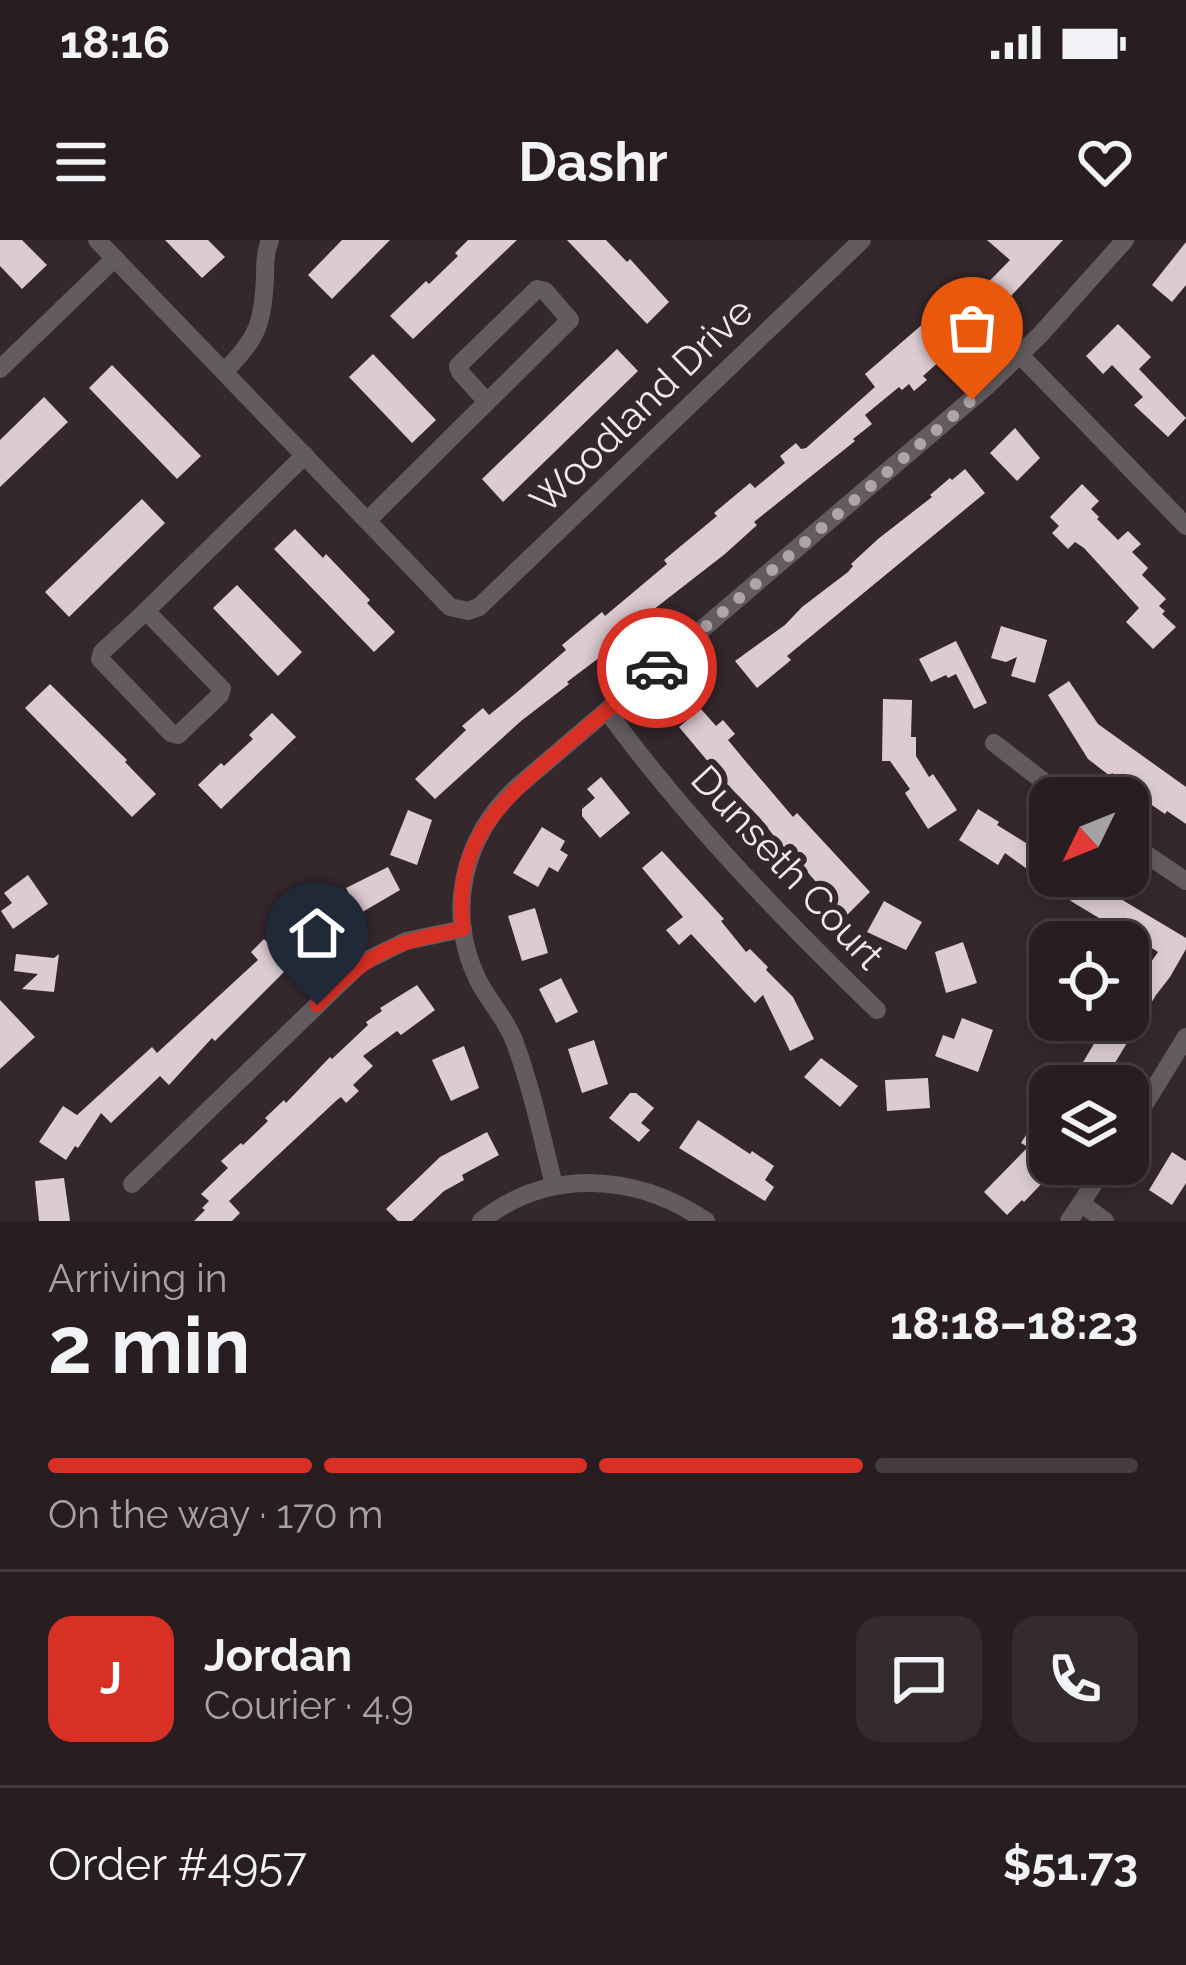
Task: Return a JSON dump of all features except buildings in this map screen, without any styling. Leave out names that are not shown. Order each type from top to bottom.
[{"type":"street","points":[[97,240],[367,521],[570,320],[545,290],[535,291],[458,366],[487,402]]},
{"type":"street","points":[[224,372],[260,326],[270,240]]},
{"type":"street","name":"Woodland Drive","points":[[367,521],[450,607],[464,611],[479,607],[862,240]]},
{"type":"street","points":[[554,1185],[514,1039],[479,982],[463,929],[460,902],[465,874],[486,822],[509,794],[972,400],[1125,240]]},
{"type":"street","points":[[0,369],[115,258]]},
{"type":"street","points":[[1019,355],[1186,526]]},
{"type":"street","points":[[146,610],[222,689],[178,735],[171,734],[100,659],[103,652],[304,455]]},
{"type":"street","name":"Dunseth Court","points":[[607,711],[718,846],[877,1010]]},
{"type":"street","points":[[994,743],[1038,777]]},
{"type":"street","points":[[1149,856],[1186,881]]},
{"type":"street","points":[[132,1184],[361,963],[406,941],[463,929]]},
{"type":"street","points":[[1149,1097],[1186,1037]]},
{"type":"street","points":[[481,1221],[508,1202],[554,1185],[584,1181],[628,1185],[671,1200],[706,1221]]},
{"type":"street","points":[[1069,1221],[1094,1185]]},
{"type":"street","points":[[1082,1204],[1105,1221]]},
{"type":"way so far","points":[[657,668],[972,400]]},
{"type":"route","points":[[317,1005],[361,963],[391,946],[463,929],[460,902],[465,874],[476,839],[491,815],[517,787],[657,668]]}]
